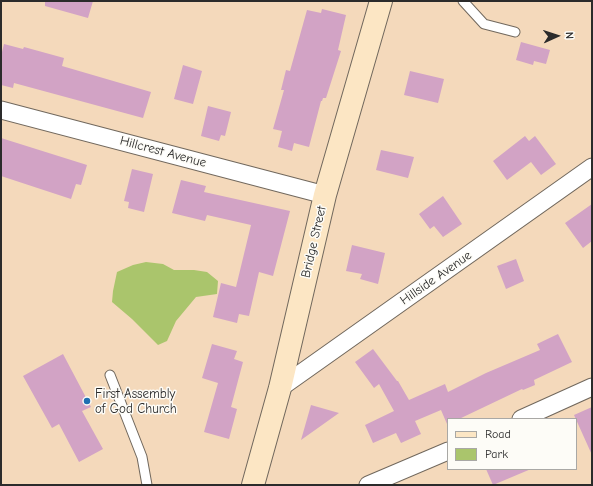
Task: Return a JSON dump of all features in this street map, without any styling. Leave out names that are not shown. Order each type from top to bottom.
[{"type":"main road","name":"Bridge Street","points":[[253,485],[280,388],[324,195],[381,1]]},
{"type":"street","name":"Hillcrest Avenue","points":[[1,110],[324,195]]},
{"type":"street","name":"Hillside Avenue","points":[[280,388],[592,167]]},
{"type":"street","points":[[523,418],[592,386]]},
{"type":"street","points":[[368,485],[447,451]]},
{"type":"lane","points":[[463,1],[484,24],[515,32]]},
{"type":"lane","points":[[110,375],[142,457],[147,485]]},
{"type":"green space","points":[[146,262],[163,264],[174,270],[194,270],[207,272],[218,281],[217,294],[196,297],[176,321],[167,341],[158,345],[132,319],[112,302],[117,272],[133,265]]},
{"type":"building","points":[[45,1],[93,1],[88,18],[45,6]]},
{"type":"building","points":[[322,9],[346,15],[338,50],[341,51],[326,98],[323,98],[321,101],[309,147],[294,143],[292,151],[278,147],[282,131],[273,129],[284,90],[281,90],[286,70],[290,71],[307,10],[321,13]]},
{"type":"building","points":[[521,42],[550,50],[546,64],[534,61],[533,65],[516,60]]},
{"type":"building","points":[[4,44],[23,49],[24,47],[64,58],[62,66],[151,92],[143,118],[14,83],[13,88],[1,85],[1,56]]},
{"type":"building","points":[[183,65],[202,71],[193,104],[174,99]]},
{"type":"building","points":[[410,71],[444,79],[438,103],[404,95]]},
{"type":"building","points":[[208,106],[231,112],[225,136],[221,135],[219,141],[201,136]]},
{"type":"building","points":[[525,136],[529,141],[535,136],[556,164],[541,175],[531,162],[507,180],[493,161]]},
{"type":"building","points":[[1,138],[87,165],[81,185],[76,184],[71,199],[1,176]]},
{"type":"building","points":[[381,150],[414,157],[408,178],[376,170]]},
{"type":"building","points":[[132,169],[153,174],[144,212],[128,208],[129,202],[124,201]]},
{"type":"building","points":[[181,180],[206,186],[204,192],[290,211],[273,276],[259,272],[249,316],[239,314],[237,323],[213,317],[221,283],[236,287],[251,225],[207,215],[205,221],[172,213]]},
{"type":"building","points":[[443,196],[462,224],[443,237],[434,226],[430,229],[419,214]]},
{"type":"building","points":[[592,204],[592,241],[583,248],[565,223]]},
{"type":"building","points":[[352,245],[385,253],[378,284],[360,279],[362,274],[346,271]]},
{"type":"building","points":[[516,259],[524,281],[506,289],[497,266]]},
{"type":"building","points":[[558,334],[572,362],[534,380],[535,385],[523,390],[522,389],[461,418],[447,418],[447,424],[441,410],[415,421],[421,434],[401,443],[396,433],[373,443],[365,425],[394,411],[379,384],[374,388],[355,362],[373,349],[398,381],[409,400],[445,384],[448,392],[486,373],[540,350],[537,344]]},
{"type":"building","points":[[212,344],[237,351],[234,359],[243,362],[231,407],[237,409],[229,439],[204,432],[218,383],[202,378]]},
{"type":"building","points":[[63,354],[91,407],[82,411],[103,449],[79,462],[59,424],[52,428],[23,376]]},
{"type":"building","points":[[311,405],[339,413],[301,440]]},
{"type":"building","points":[[592,407],[592,455],[577,422],[577,418],[574,415]]},
{"type":"building","points":[[486,470],[529,470],[493,485]]},
{"type":"place","name":"First Assembly of God Church","points":[[87,401]]}]
